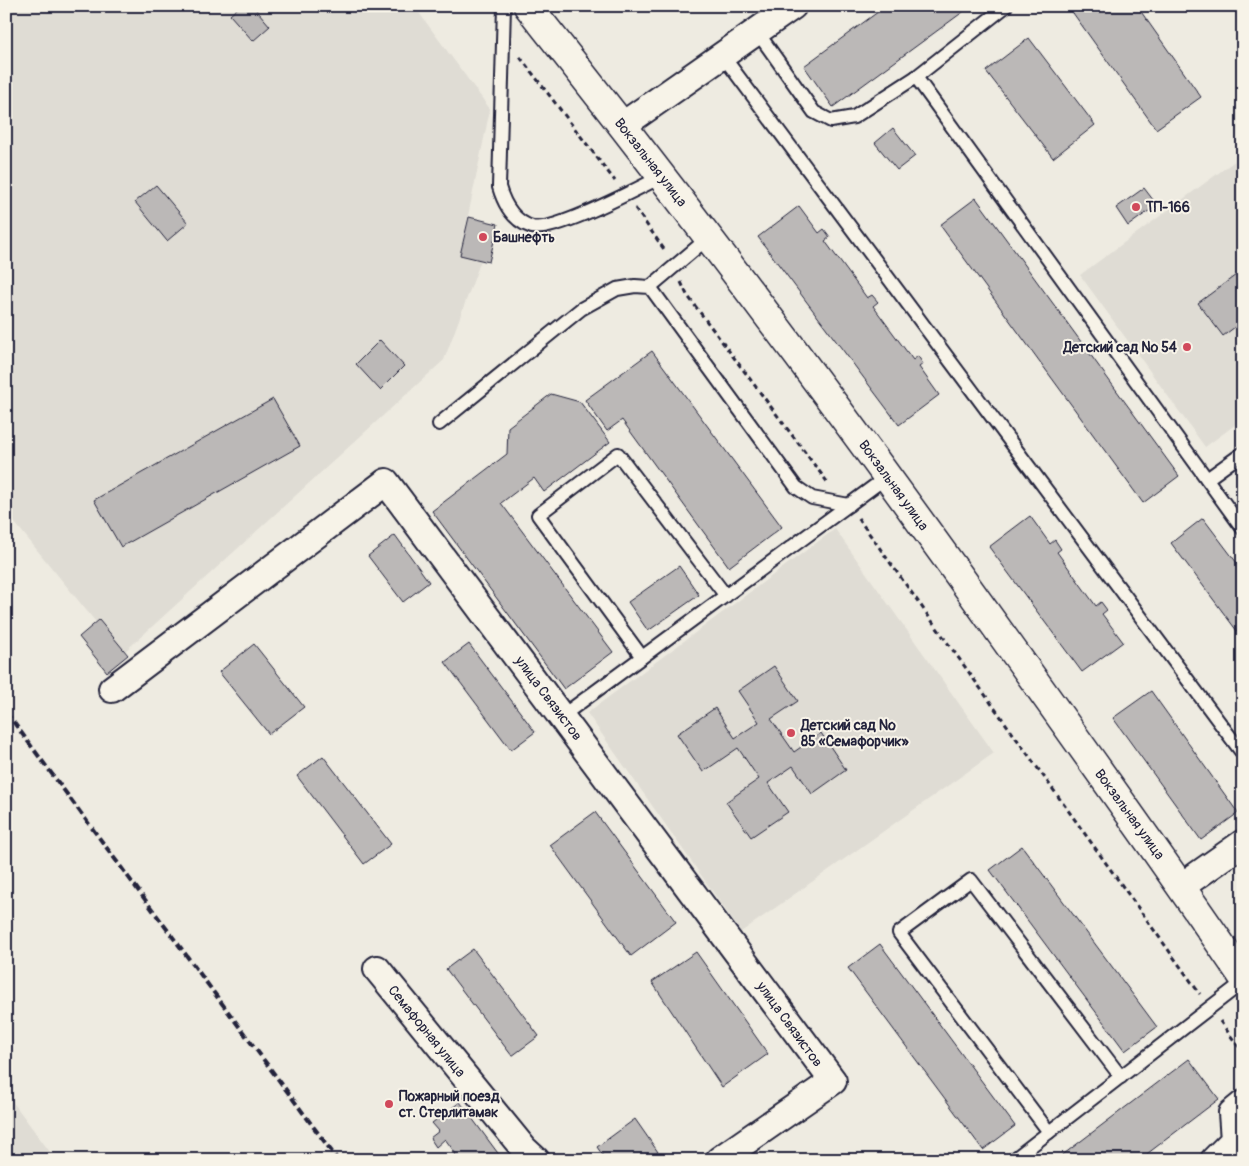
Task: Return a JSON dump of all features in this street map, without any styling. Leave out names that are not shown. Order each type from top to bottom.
[{"type":"main road","name":"Вокзальная улица","points":[[528,6],[663,176],[888,476],[1182,886],[1243,977]]},
{"type":"street","points":[[623,125],[758,33],[791,7]]},
{"type":"street","name":"улица Связистов","points":[[112,689],[386,482],[562,716],[832,1082],[719,1160]]},
{"type":"street","points":[[1182,886],[1243,843]]},
{"type":"street","name":"Семафорная улица","points":[[377,970],[524,1150],[536,1160]]},
{"type":"street","points":[[1214,1160],[1234,1140],[1232,1113],[1243,1104]]},
{"type":"lane","points":[[504,6],[500,187],[504,204],[517,218],[532,227],[556,225],[663,176]]},
{"type":"lane","points":[[758,33],[814,112],[831,121],[854,117],[916,77],[1006,6]]},
{"type":"lane","points":[[723,56],[1243,754]]},
{"type":"lane","points":[[916,77],[1243,529]]},
{"type":"lane","points":[[439,424],[581,309],[617,289],[650,286],[708,238]]},
{"type":"lane","points":[[650,286],[796,487],[812,498],[849,505]]},
{"type":"lane","points":[[1207,479],[1243,453]]},
{"type":"lane","points":[[642,657],[538,515],[618,454],[726,596]]},
{"type":"lane","points":[[562,716],[888,476]]},
{"type":"lane","points":[[1049,1132],[899,933],[971,880],[1120,1077]]},
{"type":"lane","points":[[1013,1160],[1243,982]]},
{"type":"path","points":[[849,505],[1243,1054]]},
{"type":"shaded area","points":[[6,6],[414,6],[490,109],[460,255],[481,260],[444,360],[122,654],[6,512]]},
{"type":"shaded area","name":"Детский сад № 54","points":[[1243,155],[1243,419],[1205,447],[1080,275]]},
{"type":"shaded area","name":"Детский сад № 85 «Семафорчик»","points":[[835,529],[994,753],[741,932],[587,713]]},
{"type":"shaded area","points":[[6,1093],[56,1160],[6,1160]]},
{"type":"building","points":[[240,6],[253,6],[270,26],[253,41],[230,15]]},
{"type":"building","points":[[886,6],[971,6],[833,107],[804,66]]},
{"type":"building","points":[[1068,6],[1137,6],[1201,97],[1156,129]]},
{"type":"building","points":[[1029,38],[1095,125],[1053,158],[986,71]]},
{"type":"building","points":[[893,128],[915,156],[897,170],[875,143]]},
{"type":"building","points":[[156,185],[188,223],[167,241],[135,202]]},
{"type":"building","name":"ТП-166","points":[[1144,188],[1157,205],[1128,226],[1116,208]]},
{"type":"building","points":[[976,198],[1179,476],[1143,503],[940,225]]},
{"type":"building","points":[[799,206],[819,233],[824,229],[830,237],[825,241],[867,298],[872,295],[878,302],[873,306],[913,360],[918,356],[923,364],[919,367],[939,395],[899,425],[758,237]]},
{"type":"building","points":[[469,217],[498,224],[489,262],[460,255]]},
{"type":"building","points":[[1236,275],[1243,284],[1243,321],[1223,336],[1198,303]]},
{"type":"building","points":[[380,340],[404,366],[380,390],[356,364]]},
{"type":"building","points":[[652,351],[782,527],[729,567],[622,420],[607,431],[585,400]]},
{"type":"building","points":[[551,394],[580,402],[610,442],[544,492],[534,478],[501,503],[613,652],[564,689],[432,511],[507,454],[508,427]]},
{"type":"building","points":[[273,399],[300,446],[121,547],[94,500]]},
{"type":"building","points":[[1030,516],[1050,544],[1055,540],[1061,549],[1057,552],[1096,606],[1101,602],[1107,610],[1102,614],[1123,642],[1082,672],[989,547]]},
{"type":"building","points":[[1203,518],[1243,571],[1243,639],[1171,543]]},
{"type":"building","points":[[395,535],[429,582],[403,602],[368,556]]},
{"type":"building","points":[[679,566],[699,595],[648,631],[628,602]]},
{"type":"building","points":[[99,620],[128,655],[107,672],[79,637]]},
{"type":"building","points":[[254,644],[304,707],[269,734],[219,672]]},
{"type":"building","points":[[469,644],[535,732],[511,750],[445,662]]},
{"type":"building","points":[[774,666],[798,701],[771,719],[794,752],[821,733],[846,770],[812,794],[793,766],[768,783],[788,812],[751,837],[726,802],[759,779],[738,748],[703,772],[677,734],[715,708],[735,738],[759,722],[738,691]]},
{"type":"building","points":[[1151,691],[1238,813],[1201,840],[1113,718]]},
{"type":"building","points":[[323,756],[391,844],[364,864],[297,776]]},
{"type":"building","points":[[595,812],[676,922],[631,956],[550,845]]},
{"type":"building","points":[[1022,846],[1157,1027],[1125,1051],[990,870]]},
{"type":"building","points":[[880,944],[1015,1126],[983,1150],[848,968]]},
{"type":"building","points":[[473,949],[539,1036],[512,1056],[446,969]]},
{"type":"building","points":[[696,952],[768,1054],[722,1087],[652,982]]},
{"type":"building","points":[[1189,1059],[1219,1099],[1139,1160],[1056,1160]]},
{"type":"building","points":[[460,1102],[503,1160],[454,1160],[452,1157],[456,1154],[445,1139],[436,1147],[430,1138],[439,1131],[432,1123]]},
{"type":"building","points":[[635,1119],[658,1152],[647,1160],[606,1160],[597,1147]]},
{"type":"railway","points":[[6,712],[338,1160]]},
{"type":"place","name":"ТП-166","points":[[1136,207]]},
{"type":"place","name":"Башнефть","points":[[483,237]]},
{"type":"place","name":"Детский сад № 54","points":[[1187,347]]},
{"type":"place","name":"Детский сад № 85 «Семафорчик»","points":[[791,733]]},
{"type":"place","name":"Пожарный поезд ст. Стерлитамак","points":[[389,1104]]}]
